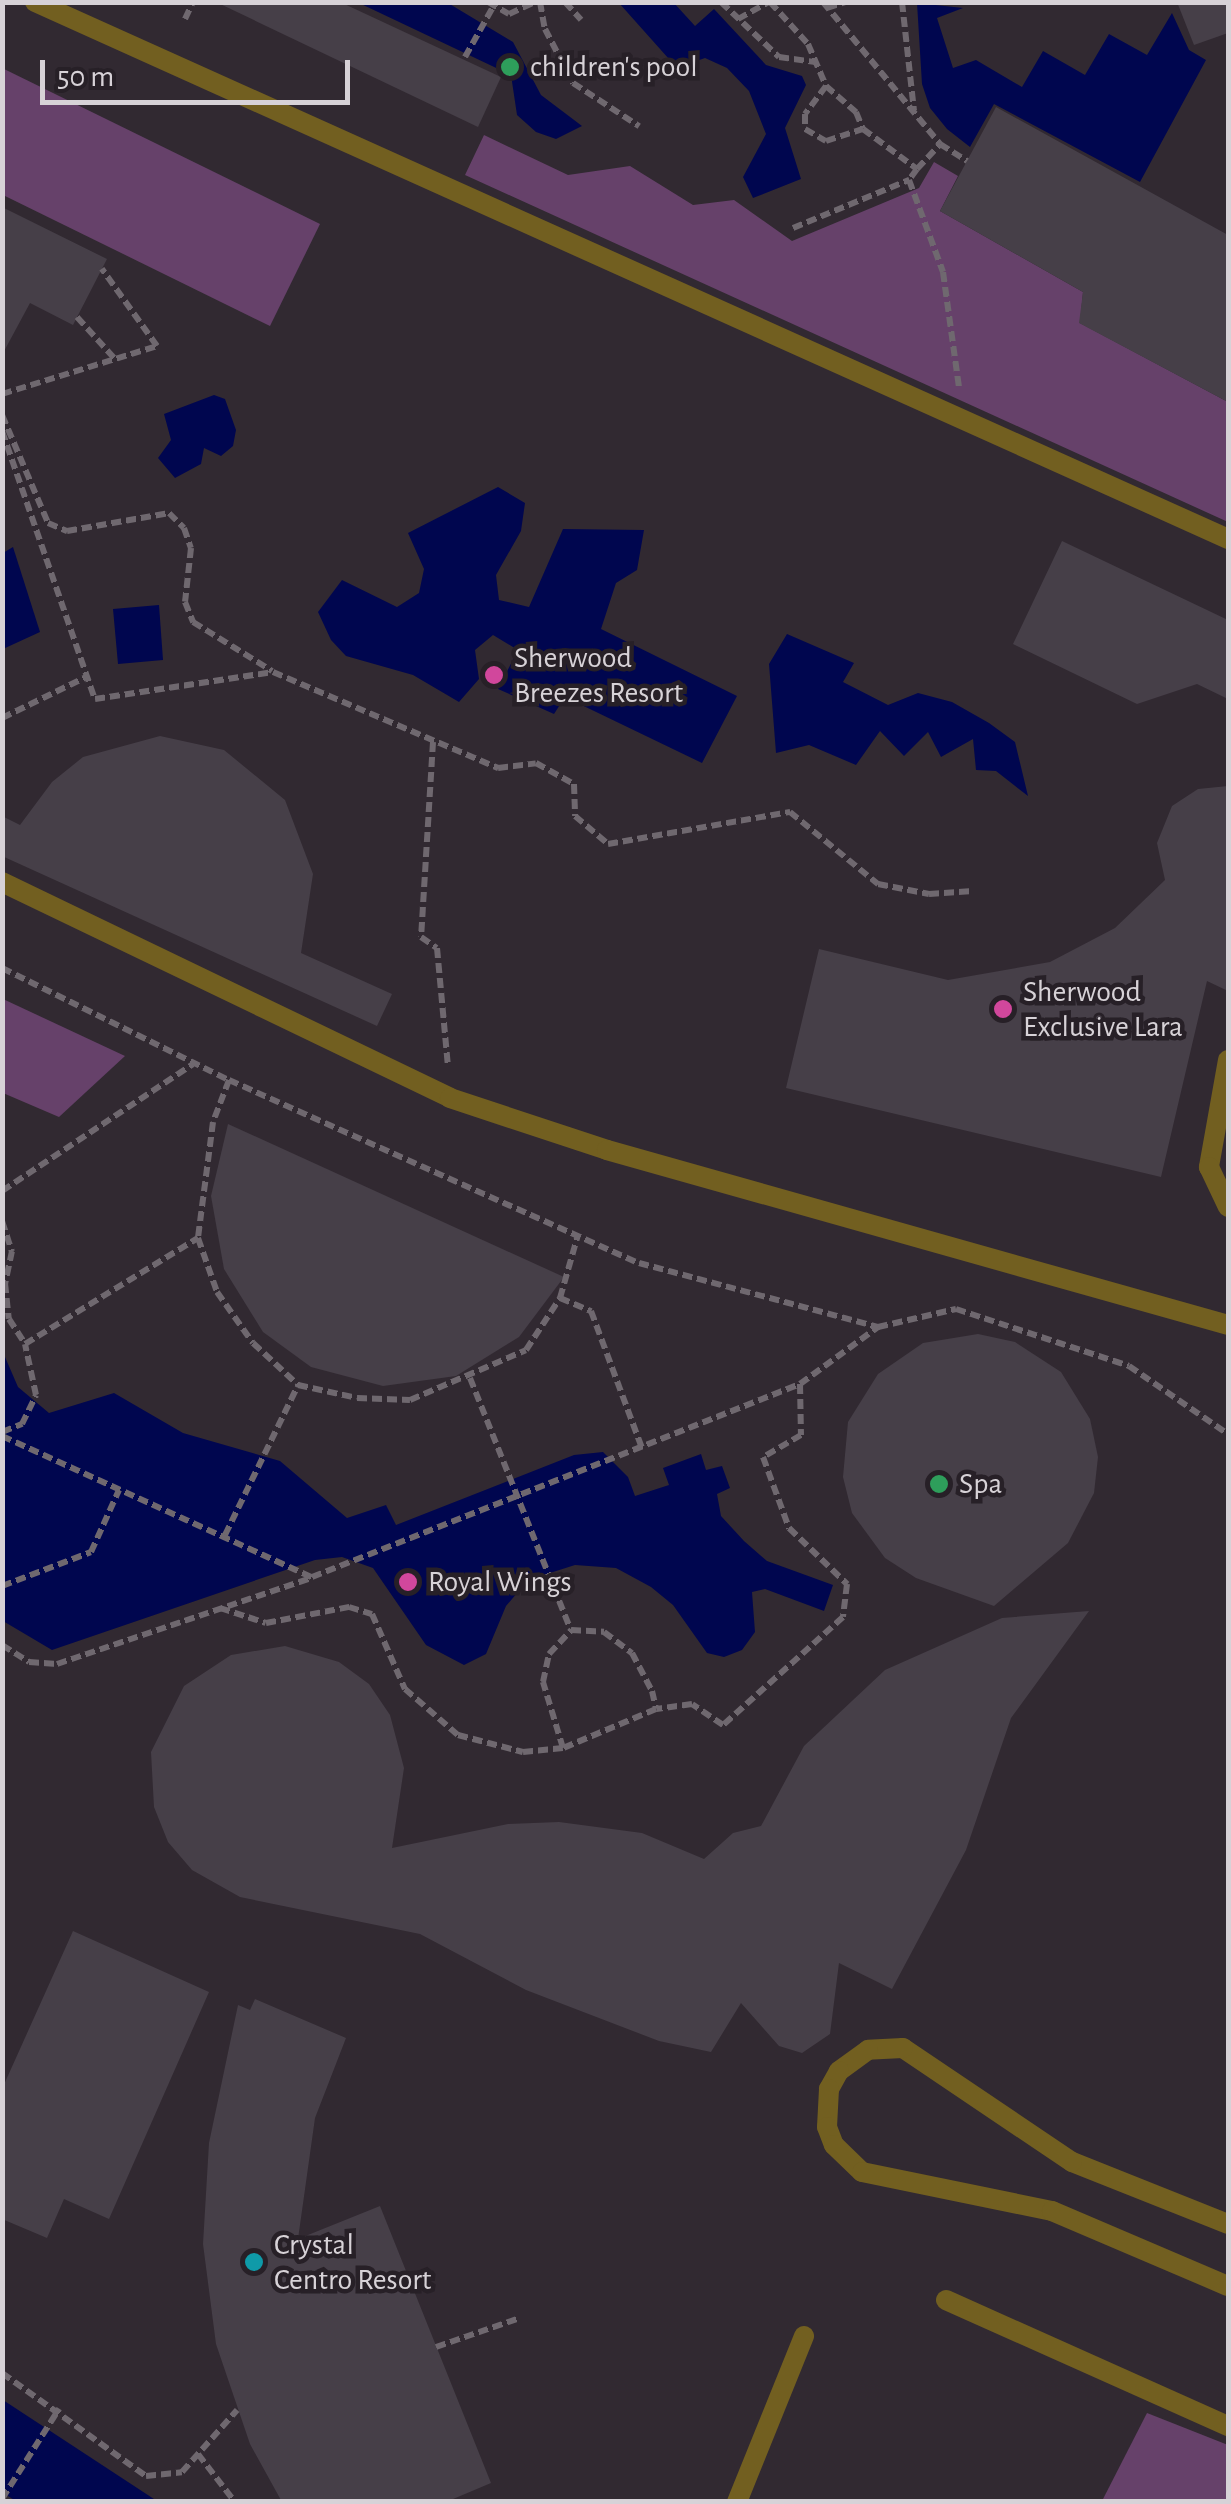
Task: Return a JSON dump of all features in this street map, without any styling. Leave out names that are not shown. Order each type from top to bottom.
[{"type":"lane","points":[[35,2],[1228,539]]},
{"type":"lane","points":[[2,882],[450,1098],[608,1150],[1228,1326]]},
{"type":"lane","points":[[1228,1060],[1210,1167],[1228,1207]]},
{"type":"lane","points":[[1228,2224],[1072,2162],[904,2048],[868,2050],[839,2072],[829,2088],[827,2127],[834,2145],[862,2172],[1052,2211],[1228,2286]]},
{"type":"lane","points":[[946,2300],[1228,2426]]},
{"type":"lane","points":[[737,2502],[804,2336]]},
{"type":"path","points":[[184,19],[193,2]]},
{"type":"path","points":[[465,57],[490,5],[509,14],[537,2],[545,29],[573,83],[639,126]]},
{"type":"path","points":[[564,2],[581,20]]},
{"type":"path","points":[[721,2],[779,58],[816,62]]},
{"type":"path","points":[[738,18],[769,2],[816,62],[826,86],[856,112],[864,129],[918,168]]},
{"type":"path","points":[[825,5],[845,2]]},
{"type":"path","points":[[902,2],[915,116]]},
{"type":"path","points":[[825,5],[940,144],[967,162]]},
{"type":"path","points":[[826,86],[805,114],[805,128],[826,142],[864,129]]},
{"type":"path","points":[[793,228],[908,180],[940,144]]},
{"type":"path","points":[[908,180],[943,272],[959,389]]},
{"type":"path","points":[[2,394],[158,346],[102,270]]},
{"type":"path","points":[[77,317],[115,359]]},
{"type":"path","points":[[2,415],[48,523],[66,531],[169,513],[184,528],[191,548],[185,602],[193,622],[274,672],[432,742],[498,768],[536,763],[574,784],[575,816],[608,844],[790,812],[878,884],[929,894],[973,892]]},
{"type":"path","points":[[2,431],[94,699],[274,672]]},
{"type":"path","points":[[2,718],[86,677]]},
{"type":"path","points":[[432,742],[420,937],[437,948],[450,1098]]},
{"type":"path","points":[[2,968],[194,1064],[639,1263],[878,1327]]},
{"type":"path","points":[[2,1190],[194,1064]]},
{"type":"path","points":[[229,1080],[213,1122],[198,1238],[217,1292],[253,1343],[298,1385],[356,1398],[410,1400],[470,1378],[526,1350],[560,1298],[578,1235]]},
{"type":"path","points":[[2,1221],[12,1251],[4,1283],[8,1319],[25,1344],[36,1396],[22,1424],[2,1434]]},
{"type":"path","points":[[25,1344],[198,1238]]},
{"type":"path","points":[[560,1298],[590,1311],[642,1448]]},
{"type":"path","points":[[2,1645],[29,1662],[57,1664],[312,1577],[800,1384],[878,1327],[956,1309],[1128,1366],[1228,1434]]},
{"type":"path","points":[[470,1378],[522,1496],[571,1630]]},
{"type":"path","points":[[220,1608],[266,1623],[348,1607],[372,1614],[405,1689],[458,1735],[523,1752],[563,1748],[656,1709],[692,1704],[723,1725],[842,1617],[847,1584],[788,1528],[763,1457],[801,1434],[800,1384]]},
{"type":"path","points":[[225,1536],[298,1385]]},
{"type":"path","points":[[2,1434],[312,1577]]},
{"type":"path","points":[[2,1586],[91,1552],[119,1490]]},
{"type":"path","points":[[571,1630],[604,1632],[632,1653],[656,1709]]},
{"type":"path","points":[[563,1748],[543,1682],[550,1654],[571,1630]]},
{"type":"path","points":[[436,2347],[518,2318]]},
{"type":"path","points":[[2,2374],[59,2409],[146,2476],[182,2472],[237,2410]]},
{"type":"path","points":[[2,2499],[59,2409]]},
{"type":"path","points":[[198,2454],[235,2502]]},
{"type":"shaded area","name":"children's pool","points":[[359,3],[448,3],[513,42],[541,95],[582,126],[556,139],[536,132],[517,115],[511,75]]},
{"type":"shaded area","points":[[619,3],[674,3],[695,26],[714,9],[766,65],[802,76],[806,85],[785,128],[801,179],[753,198],[743,177],[766,134],[749,91],[727,68],[705,58],[677,68]]},
{"type":"shaded area","points":[[917,3],[963,8],[937,18],[953,68],[976,60],[1022,87],[1043,51],[1085,75],[1109,34],[1147,55],[1172,13],[1189,50],[1206,60],[1140,182],[994,104],[970,147],[947,129],[930,108],[922,84]]},
{"type":"shaded area","points":[[2,68],[320,224],[270,326],[3,195]]},
{"type":"shaded area","points":[[484,135],[568,175],[630,166],[693,205],[734,200],[792,241],[919,188],[934,162],[958,176],[940,211],[1083,292],[1080,323],[1228,402],[1228,522],[465,175]]},
{"type":"shaded area","points":[[214,395],[225,399],[236,430],[233,446],[221,456],[204,448],[201,464],[175,478],[158,458],[171,440],[164,414]]},
{"type":"shaded area","points":[[498,487],[525,503],[521,531],[496,575],[499,600],[529,607],[563,529],[644,530],[637,570],[616,583],[601,629],[737,696],[702,763],[565,697],[554,714],[498,689],[518,650],[493,635],[475,650],[479,679],[459,702],[413,675],[346,656],[331,640],[318,612],[342,580],[397,607],[419,593],[424,569],[408,533]]},
{"type":"shaded area","points":[[13,547],[40,632],[3,649],[3,553]]},
{"type":"shaded area","points":[[159,605],[163,660],[118,664],[113,609]]},
{"type":"shaded area","points":[[787,634],[854,663],[843,682],[888,705],[918,693],[952,702],[989,723],[1015,742],[1028,796],[996,771],[976,770],[973,739],[941,757],[928,732],[904,756],[880,731],[856,765],[809,745],[776,753],[769,664]]},
{"type":"shaded area","points":[[3,999],[125,1056],[59,1117],[3,1093]]},
{"type":"shaded area","points":[[2,1350],[18,1387],[49,1413],[114,1393],[183,1433],[280,1461],[347,1518],[386,1505],[396,1525],[574,1455],[603,1452],[628,1477],[635,1496],[669,1485],[663,1468],[701,1454],[706,1470],[722,1466],[730,1488],[717,1494],[721,1516],[744,1541],[767,1561],[833,1585],[824,1611],[765,1589],[752,1592],[755,1632],[742,1650],[724,1657],[707,1653],[673,1605],[651,1587],[616,1568],[575,1565],[528,1580],[506,1606],[486,1654],[464,1665],[426,1645],[373,1568],[342,1557],[315,1560],[52,1650],[3,1621]]},
{"type":"shaded area","points":[[3,2400],[157,2501],[16,2501],[3,2493]]},
{"type":"shaded area","points":[[1147,2413],[1228,2445],[1228,2501],[1102,2501]]},
{"type":"building","points":[[216,2],[340,2],[501,77],[478,127]]},
{"type":"building","points":[[1177,2],[1228,2],[1228,33],[1194,45]]},
{"type":"building","points":[[996,107],[1228,235],[1228,402],[1079,323],[1083,292],[940,211]]},
{"type":"building","points":[[2,207],[107,259],[73,325],[30,303],[2,355]]},
{"type":"building","points":[[1062,541],[1228,620],[1228,699],[1197,684],[1137,704],[1013,644]]},
{"type":"building","points":[[160,736],[224,750],[285,800],[313,874],[301,953],[392,994],[377,1026],[2,856],[2,816],[20,825],[52,782],[83,757]]},
{"type":"building","name":"Sherwood Exclusive Lara","points":[[1228,786],[1228,991],[1207,981],[1161,1177],[786,1088],[819,949],[948,980],[1050,962],[1115,928],[1165,880],[1157,843],[1172,806],[1198,789]]},
{"type":"building","points":[[228,1124],[564,1277],[519,1337],[456,1376],[383,1386],[311,1367],[263,1332],[224,1269],[211,1196]]},
{"type":"building","points":[[978,1334],[1015,1342],[1061,1372],[1090,1419],[1098,1457],[1094,1493],[1068,1543],[994,1606],[916,1578],[885,1558],[852,1513],[843,1477],[848,1422],[878,1374],[923,1343]]},
{"type":"building","points":[[1089,1611],[1011,1718],[966,1850],[892,1989],[839,1963],[830,2034],[802,2053],[779,2046],[741,2003],[711,2052],[659,2041],[526,1990],[420,1934],[240,1897],[192,1870],[168,1842],[154,1807],[151,1752],[184,1686],[231,1655],[285,1646],[339,1662],[369,1684],[390,1715],[404,1768],[392,1848],[508,1824],[559,1822],[642,1833],[704,1859],[733,1833],[761,1826],[804,1746],[885,1670],[1002,1618]]},
{"type":"building","points":[[73,1931],[209,1992],[109,2219],[64,2199],[47,2238],[2,2219],[2,2089]]},
{"type":"building","name":"Crystal Centro Resort","points":[[255,1999],[346,2038],[315,2118],[298,2239],[380,2206],[491,2483],[446,2502],[282,2502],[250,2444],[216,2344],[203,2244],[209,2143],[238,2005],[250,2010]]},
{"type":"place","name":"children's pool","points":[[510,67]]},
{"type":"place","name":"Sherwood Breezes Resort","points":[[494,675]]},
{"type":"place","name":"Sherwood Exclusive Lara","points":[[1003,1009]]},
{"type":"place","name":"Spa","points":[[939,1484]]},
{"type":"place","name":"Royal Wings","points":[[408,1582]]},
{"type":"place","name":"Crystal Centro Resort","points":[[254,2262]]}]
